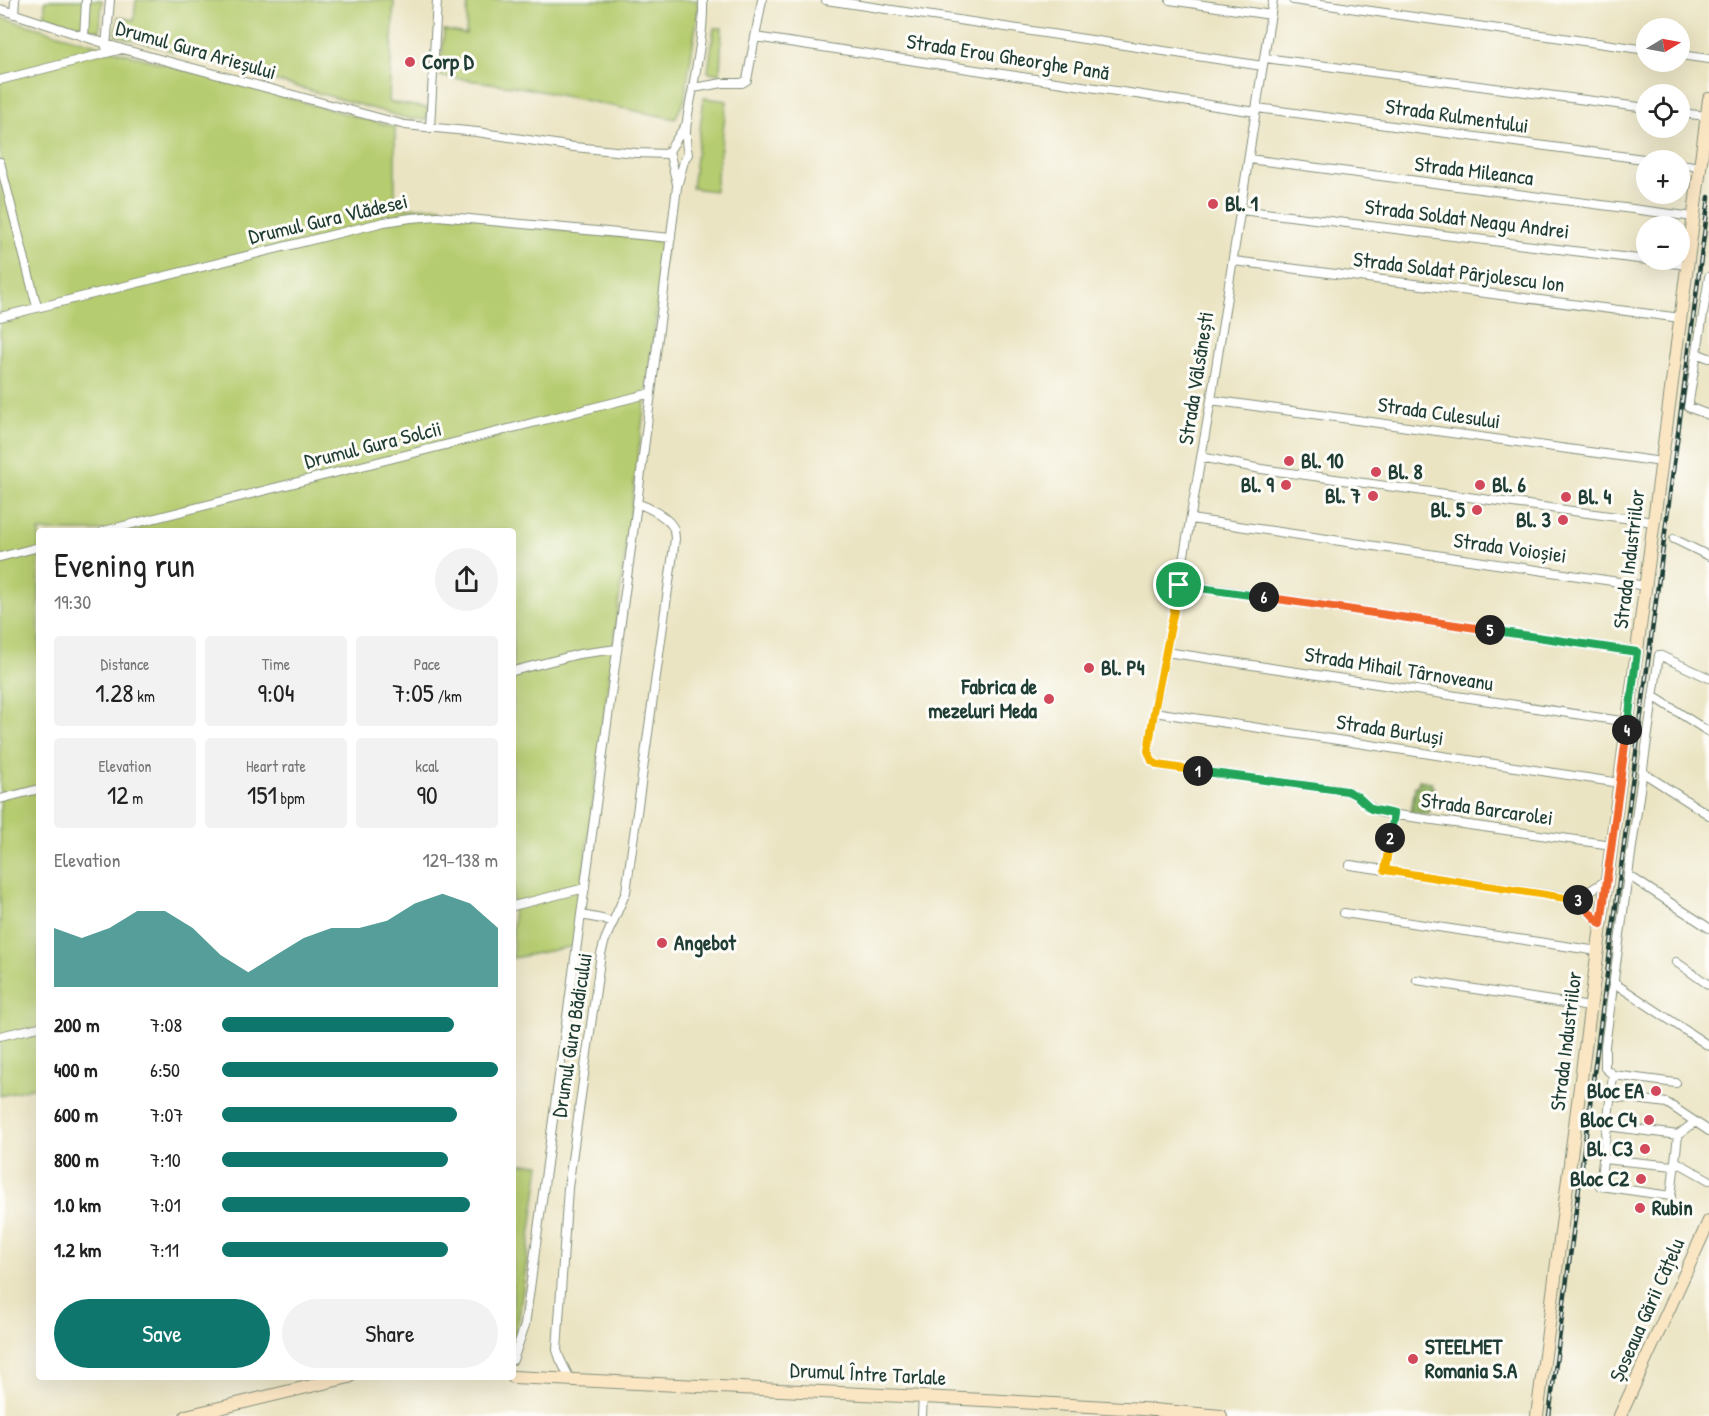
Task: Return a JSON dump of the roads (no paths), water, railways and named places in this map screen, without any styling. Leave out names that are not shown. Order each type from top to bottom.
[{"type":"main road","name":"Strada Industriilor","points":[[1690,249],[1709,99]]},
{"type":"main road","name":"Strada Industriilor","points":[[1537,1416],[1687,270]]},
{"type":"main road","name":"Șoseaua Gării Cățelu","points":[[1620,1416],[1709,1221]]},
{"type":"main road","name":"Drumul Între Tarlale","points":[[516,1377],[923,1396],[1119,1407],[1215,1416]]},
{"type":"main road","points":[[186,1416],[336,1380]]},
{"type":"street","points":[[14,14],[15,0]]},
{"type":"street","points":[[84,36],[86,0]]},
{"type":"street","points":[[0,80],[106,48],[110,0]]},
{"type":"street","points":[[430,129],[437,0]]},
{"type":"street","points":[[670,158],[677,163],[684,161],[688,154],[686,148],[687,123],[702,27],[703,0]]},
{"type":"street","points":[[693,88],[746,82],[762,0]]},
{"type":"street","points":[[826,0],[1264,62],[1636,107]]},
{"type":"street","points":[[1170,0],[1271,15]]},
{"type":"street","name":"Strada Vâlsănești","points":[[1152,761],[1148,751],[1154,712],[1202,457],[1273,0]]},
{"type":"street","points":[[1293,0],[1636,48]]},
{"type":"street","name":"Drumul Gura Arieșului","points":[[0,9],[84,36],[106,48],[122,49],[384,120],[430,129],[477,132],[528,141],[670,158]]},
{"type":"street","name":"Strada Erou Gheorghe Pană","points":[[755,37],[1257,110]]},
{"type":"street","points":[[1690,56],[1709,59]]},
{"type":"street","name":"Strada Rulmentului","points":[[1257,110],[1636,158]]},
{"type":"street","points":[[1690,114],[1707,116]]},
{"type":"street","points":[[677,187],[670,148],[687,123]]},
{"type":"street","points":[[674,145],[680,144],[686,148]]},
{"type":"street","name":"Strada Mileanca","points":[[1249,159],[1694,217]]},
{"type":"street","name":"Drumul Gura Bădicului","points":[[516,1351],[525,1325],[637,504],[677,187],[684,161]]},
{"type":"street","points":[[0,162],[37,307]]},
{"type":"street","points":[[1690,166],[1700,167]]},
{"type":"street","name":"Strada Soldat Neagu Andrei","points":[[1241,210],[1636,259]]},
{"type":"street","name":"Drumul Gura Vlădesei","points":[[0,316],[384,222],[424,216],[468,218],[671,238]]},
{"type":"street","name":"Strada Soldat Pârjolescu Ion","points":[[1234,261],[1681,318]]},
{"type":"street","points":[[1709,277],[1707,304],[1689,406],[1709,415]]},
{"type":"street","points":[[1698,354],[1709,358]]},
{"type":"street","name":"Drumul Gura Solcii","points":[[116,528],[651,393]]},
{"type":"street","name":"Strada Culesului","points":[[1211,400],[1662,462]]},
{"type":"street","points":[[1202,457],[1262,469],[1654,522]]},
{"type":"street","name":"Drumul Gura Bădicului","points":[[570,1379],[557,1350],[568,1188],[599,966],[605,940],[626,891],[675,540],[674,530],[667,521],[644,505],[637,504]]},
{"type":"street","name":"Strada Voioșiei","points":[[1191,519],[1646,586]]},
{"type":"street","points":[[1674,538],[1709,556]]},
{"type":"street","points":[[0,557],[36,549]]},
{"type":"street","points":[[1179,585],[1637,652]]},
{"type":"street","points":[[516,670],[579,654],[617,649]]},
{"type":"street","name":"Strada Mihail Târnoveanu","points":[[1166,652],[1628,722]]},
{"type":"street","points":[[1676,1083],[1613,1075],[1604,1065],[1659,655],[1709,678]]},
{"type":"street","points":[[1653,696],[1709,732]]},
{"type":"street","name":"Strada Burluși","points":[[1154,712],[1620,783]]},
{"type":"street","name":"Strada Barcarolei","points":[[1152,761],[1162,766],[1347,791],[1357,796],[1371,809],[1394,814],[1612,845]]},
{"type":"street","points":[[1642,772],[1709,815]]},
{"type":"street","points":[[0,799],[36,790]]},
{"type":"street","points":[[1385,870],[1394,814]]},
{"type":"street","points":[[1350,865],[1577,899],[1601,924]]},
{"type":"street","points":[[1628,875],[1709,928]]},
{"type":"street","points":[[1577,899],[1607,880]]},
{"type":"street","points":[[516,905],[585,888]]},
{"type":"street","points":[[1344,913],[1598,951]]},
{"type":"street","points":[[581,915],[613,923]]},
{"type":"street","points":[[1676,962],[1709,985]]},
{"type":"street","points":[[1417,980],[1590,1007]]},
{"type":"street","points":[[1614,983],[1709,1046]]},
{"type":"street","points":[[0,1036],[36,1028]]},
{"type":"street","points":[[1613,1075],[1600,1186],[1671,1196],[1678,1135]]},
{"type":"street","points":[[1611,1096],[1667,1103],[1709,1131]]},
{"type":"street","points":[[1607,1126],[1678,1135],[1695,1122]]},
{"type":"street","points":[[1603,1159],[1675,1164],[1709,1180]]},
{"type":"street","points":[[922,1416],[923,1396]]},
{"type":"railway","points":[[1549,1416],[1709,197]]},
{"type":"place","name":"Corp D","points":[[410,62]]},
{"type":"place","name":"Bl. 1","points":[[1213,204]]},
{"type":"place","name":"Bl. 10","points":[[1289,461]]},
{"type":"place","name":"Bl. 8","points":[[1376,472]]},
{"type":"place","name":"Bl. 9","points":[[1286,485]]},
{"type":"place","name":"Bl. 6","points":[[1480,485]]},
{"type":"place","name":"Bl. 7","points":[[1373,496]]},
{"type":"place","name":"Bl. 4","points":[[1566,497]]},
{"type":"place","name":"Bl. 5","points":[[1477,510]]},
{"type":"place","name":"Bl. 3","points":[[1563,520]]},
{"type":"place","name":"Bl. P4","points":[[1089,668]]},
{"type":"place","name":"Fabrica de mezeluri Meda","points":[[1049,699]]},
{"type":"place","name":"Angebot","points":[[662,943]]},
{"type":"place","name":"Bloc EA","points":[[1656,1091]]},
{"type":"place","name":"Bloc C4","points":[[1649,1120]]},
{"type":"place","name":"Bl. C3","points":[[1645,1149]]},
{"type":"place","name":"Bloc C2","points":[[1641,1179]]},
{"type":"place","name":"Rubin","points":[[1640,1208]]},
{"type":"place","name":"STEELMET Romania S.A","points":[[1413,1359]]}]
